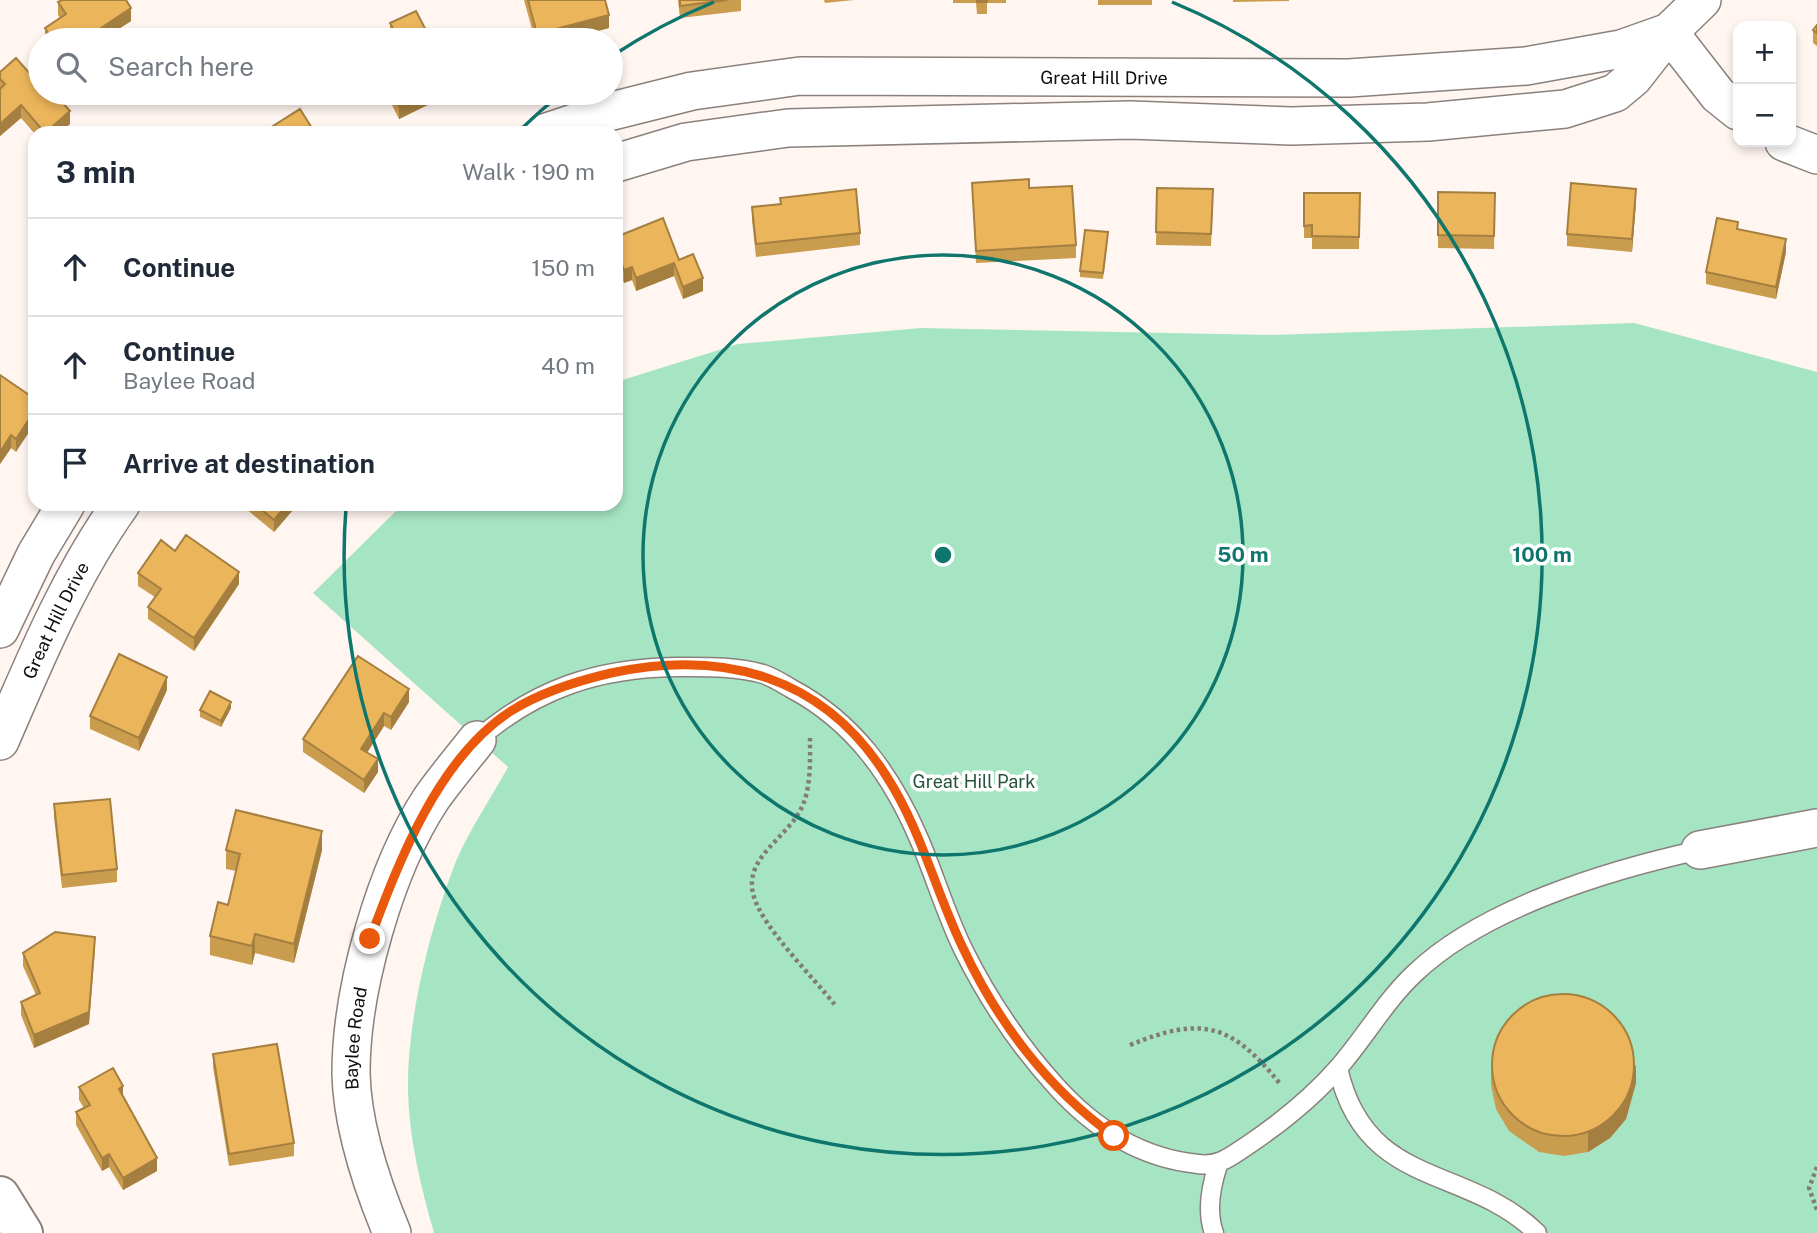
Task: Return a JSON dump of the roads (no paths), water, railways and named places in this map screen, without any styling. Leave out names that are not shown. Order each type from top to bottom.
[{"type":"street","name":"Great Hill Drive","points":[[623,161],[686,142],[788,128],[1130,120],[1291,126],[1428,122],[1565,109],[1615,93],[1649,60],[1669,33],[1702,0]]},
{"type":"street","name":"Great Hill Drive","points":[[565,126],[604,113],[692,91],[800,75],[1349,78],[1526,66],[1621,48],[1669,33]]},
{"type":"street","points":[[1669,33],[1718,95],[1733,107]]},
{"type":"street","points":[[1796,147],[1817,155]]},
{"type":"street","points":[[0,629],[36,554],[62,511]]},
{"type":"street","name":"Great Hill Drive","points":[[0,741],[49,627],[100,532],[116,511]]},
{"type":"street","name":"Baylee Road","points":[[392,1233],[380,1205],[359,1131],[351,1074],[358,1004],[370,939],[396,869],[430,800],[477,740]]},
{"type":"street","points":[[1700,850],[1817,828]]},
{"type":"street","points":[[0,1196],[23,1233]]},
{"type":"lane","points":[[477,740],[510,711],[546,693],[582,680],[625,670],[722,667],[765,675],[817,702],[856,735],[888,778],[918,837],[963,949],[998,1012],[1037,1065],[1076,1108],[1114,1136],[1165,1158],[1199,1165],[1218,1165],[1299,1108],[1338,1068],[1413,974],[1451,942],[1575,885],[1646,862],[1700,850]]},
{"type":"lane","points":[[1338,1068],[1344,1094],[1358,1122],[1382,1148],[1413,1169],[1516,1212],[1537,1233]]},
{"type":"lane","points":[[1214,1233],[1211,1193],[1218,1165]]},
{"type":"park label","name":"Great Hill Park","points":[[974,781]]}]
